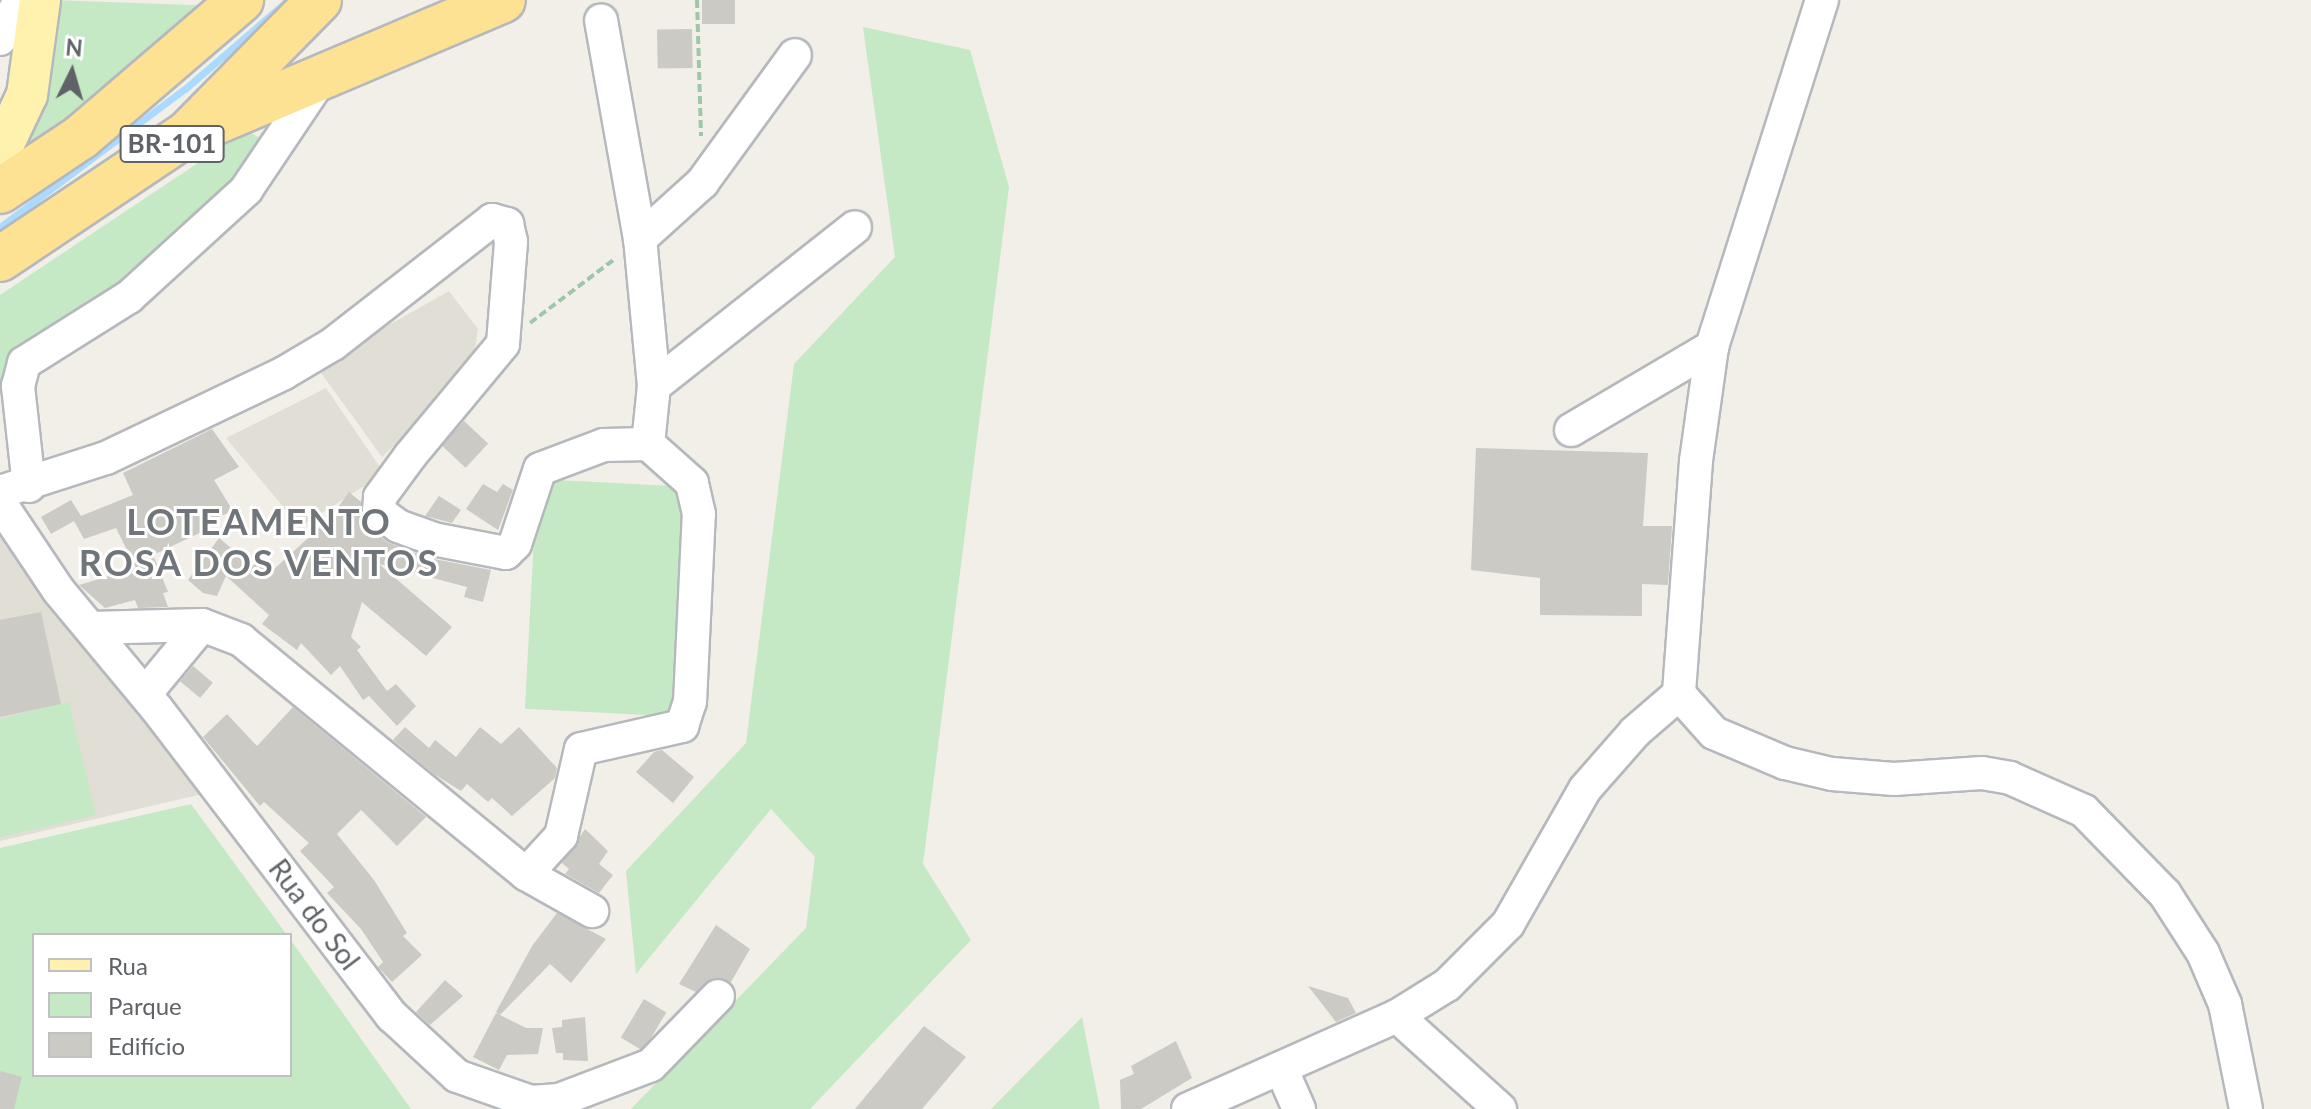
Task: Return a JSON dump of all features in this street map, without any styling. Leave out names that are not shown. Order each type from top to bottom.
[{"type":"highway","name":"BR-101","points":[[0,191],[81,137],[212,30],[241,0]]},
{"type":"highway","name":"BR-101","points":[[0,259],[187,134],[319,0]]},
{"type":"highway","points":[[187,134],[503,0]]},
{"type":"main road","points":[[0,152],[27,95],[40,0]]},
{"type":"street","points":[[0,39],[20,0]]},
{"type":"street","points":[[1188,1109],[1397,1016],[1447,985],[1508,924],[1585,789],[1635,732],[1679,694],[1696,461],[1712,347],[1822,0]]},
{"type":"street","points":[[601,20],[640,239],[654,386],[648,444]]},
{"type":"street","points":[[640,239],[702,183],[795,55]]},
{"type":"street","points":[[322,77],[246,190],[129,297],[24,363],[18,386],[14,489],[106,458],[284,373],[333,344],[478,227],[497,219],[507,224],[511,242],[503,344],[380,497],[379,512],[398,526],[489,554],[506,553],[515,544],[540,469],[604,445],[648,444],[692,483],[699,514],[686,717],[672,731],[591,743],[581,749],[561,836],[526,874]]},
{"type":"street","points":[[654,386],[855,227]]},
{"type":"street","points":[[1571,430],[1712,347]]},
{"type":"street","name":"Rua do Sol","points":[[0,503],[90,628],[145,694],[392,1016],[457,1076],[531,1102],[559,1100],[651,1065],[718,996]]},
{"type":"street","points":[[145,694],[202,625]]},
{"type":"street","points":[[90,628],[202,625],[258,651],[526,874],[592,911]]},
{"type":"street","points":[[1679,694],[1714,733],[1785,763],[1894,779],[1982,773],[2010,778],[2084,811],[2165,894],[2203,953],[2225,1004],[2246,1109]]},
{"type":"street","points":[[1397,1016],[1500,1109]]},
{"type":"street","points":[[1281,1068],[1299,1109]]},
{"type":"path","points":[[697,0],[702,183]]},
{"type":"path","points":[[503,344],[640,239]]},
{"type":"shaded area","points":[[449,291],[478,329],[472,368],[382,457],[316,366]]},
{"type":"shaded area","points":[[326,388],[384,473],[300,527],[226,438]]},
{"type":"shaded area","points":[[0,495],[207,793],[0,841]]},
{"type":"green space","points":[[53,0],[219,6],[13,164]]},
{"type":"green space","points":[[863,27],[970,50],[1009,187],[923,864],[971,940],[810,1109],[631,1109],[806,928],[815,857],[771,809],[636,974],[626,871],[746,743],[794,364],[895,257]]},
{"type":"green space","points":[[251,133],[260,138],[262,148],[190,234],[9,364],[0,382],[0,295],[225,145]]},
{"type":"green space","points":[[537,479],[687,487],[675,717],[525,709]]},
{"type":"green space","points":[[69,702],[96,815],[0,837],[0,719]]},
{"type":"green space","points":[[191,804],[286,933],[32,933],[32,1077],[292,1077],[292,942],[411,1109],[0,1109],[0,848]]},
{"type":"green space","points":[[1082,1017],[1100,1109],[991,1109]]},
{"type":"building","points":[[702,0],[735,0],[735,24],[702,24]]},
{"type":"building","points":[[692,29],[693,68],[658,69],[657,30]]},
{"type":"building","points":[[464,421],[488,444],[466,468],[441,445]]},
{"type":"building","points":[[212,429],[239,467],[214,480],[233,511],[201,524],[208,529],[153,555],[168,592],[163,593],[168,607],[138,608],[135,600],[105,608],[79,585],[136,568],[116,528],[84,539],[74,521],[51,534],[41,517],[71,500],[81,516],[133,495],[123,473]]},
{"type":"building","points":[[1476,448],[1648,453],[1643,526],[1672,526],[1668,585],[1642,584],[1642,616],[1540,615],[1540,578],[1471,570]]},
{"type":"building","points":[[483,484],[497,492],[503,484],[513,490],[498,530],[466,509]]},
{"type":"building","points":[[349,492],[361,502],[361,522],[387,542],[429,558],[491,570],[483,602],[464,597],[467,587],[379,564],[452,627],[426,656],[362,602],[351,637],[361,647],[357,650],[387,691],[396,684],[416,706],[397,726],[369,696],[363,700],[340,666],[331,675],[301,643],[297,650],[262,624],[269,615],[226,576],[217,596],[203,593],[188,580],[219,538],[253,566],[258,560],[272,571],[331,517]]},
{"type":"building","points":[[439,496],[461,510],[452,523],[425,516]]},
{"type":"building","points":[[41,612],[61,704],[0,717],[0,620]]},
{"type":"building","points":[[193,666],[213,683],[200,698],[180,681]]},
{"type":"building","points":[[293,707],[426,817],[397,846],[361,810],[337,834],[374,880],[407,933],[403,936],[422,955],[392,982],[378,967],[383,962],[361,929],[327,893],[334,887],[300,851],[309,843],[264,802],[260,806],[203,737],[227,714],[257,746]]},
{"type":"building","points":[[405,727],[429,748],[435,740],[456,757],[480,727],[501,744],[519,727],[557,768],[555,778],[512,816],[492,798],[488,802],[467,784],[461,791],[434,774],[393,740]]},
{"type":"building","points":[[662,750],[694,777],[673,803],[636,772],[654,752]]},
{"type":"building","points":[[585,829],[608,851],[599,864],[613,875],[599,893],[565,874],[569,869],[562,863]]},
{"type":"building","points":[[557,913],[606,939],[571,983],[550,964],[500,1015],[496,1012],[532,946]]},
{"type":"building","points":[[716,925],[750,949],[731,982],[714,978],[696,992],[679,984]]},
{"type":"building","points":[[445,980],[463,996],[430,1025],[416,1012]]},
{"type":"building","points":[[1308,986],[1348,998],[1356,1013],[1336,1022]]},
{"type":"building","points":[[644,999],[666,1012],[643,1051],[621,1038]]},
{"type":"building","points":[[496,1013],[526,1028],[543,1028],[538,1054],[507,1055],[499,1070],[473,1057]]},
{"type":"building","points":[[585,1017],[588,1061],[563,1060],[563,1053],[556,1053],[552,1028],[562,1027],[562,1020]]},
{"type":"building","points":[[924,1026],[966,1057],[922,1109],[855,1109]]},
{"type":"building","points":[[1176,1041],[1192,1078],[1141,1109],[1121,1109],[1120,1080],[1134,1074],[1131,1066]]},
{"type":"building","points":[[0,1071],[22,1077],[14,1109],[0,1109]]},
{"type":"waterway","points":[[0,227],[186,88],[288,0]]},
{"type":"district","name":"LOTEAMENTO ROSA DOS VENTOS","points":[[259,542]]}]
